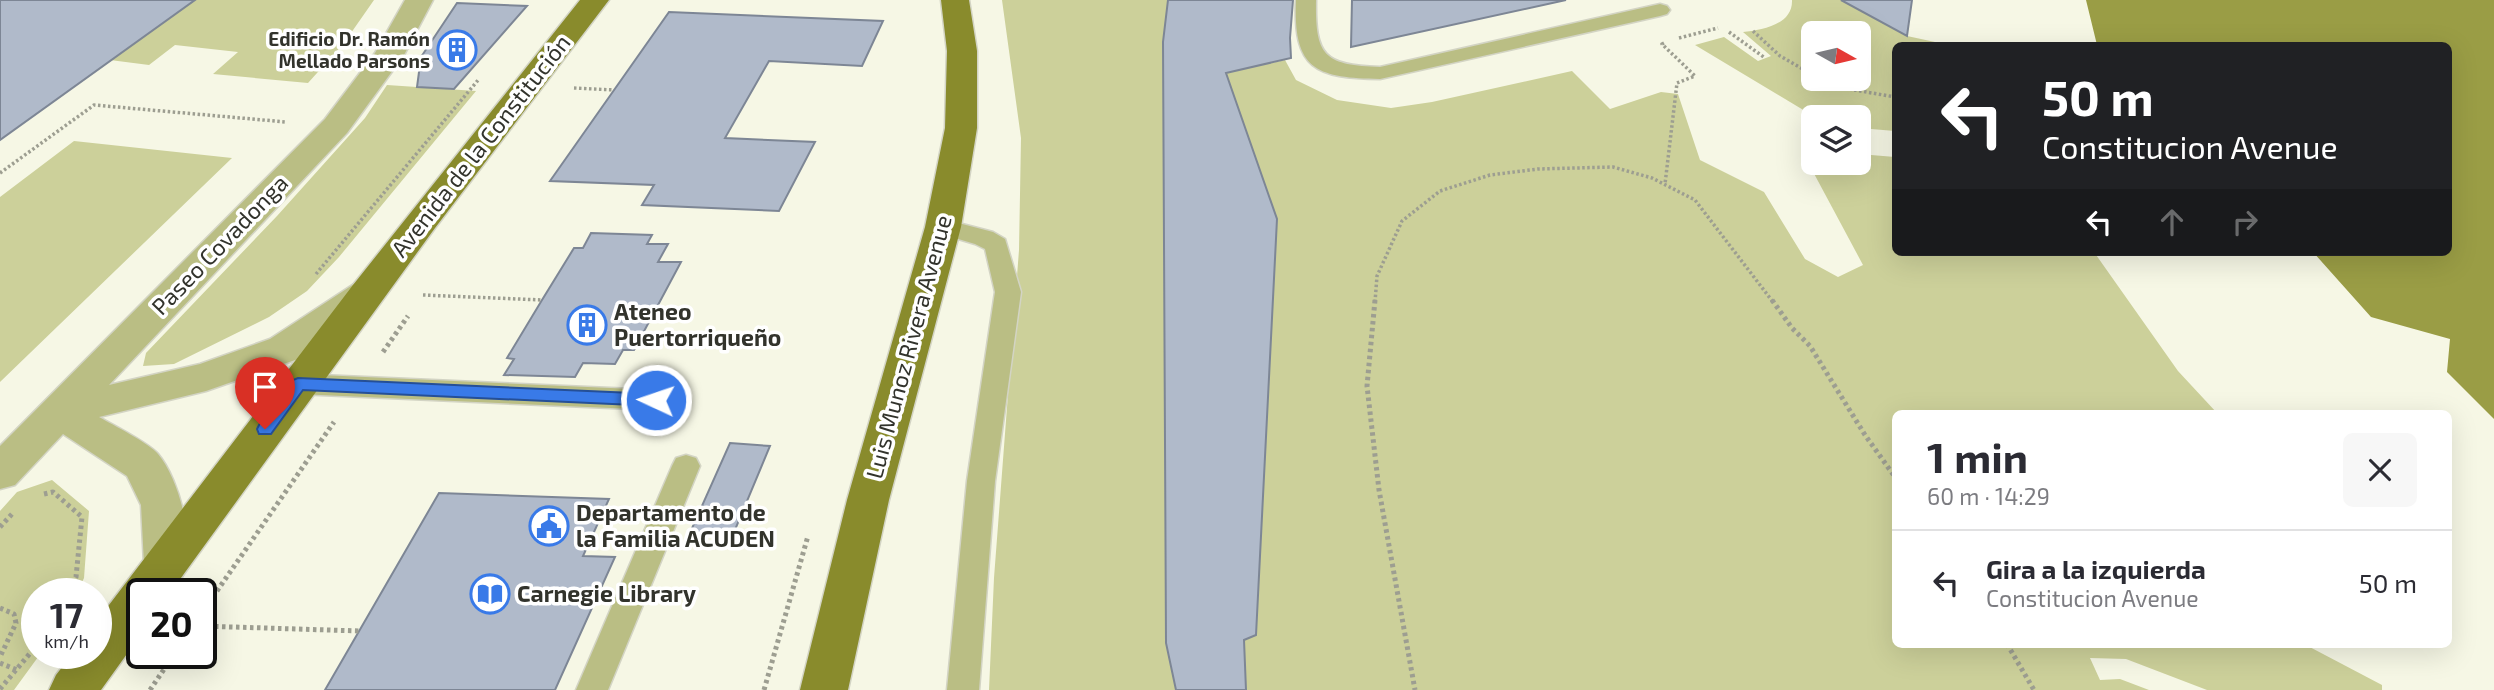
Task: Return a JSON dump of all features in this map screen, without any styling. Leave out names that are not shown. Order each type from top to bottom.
[{"type":"main road","name":"Avenida de la Constitución","points":[[156,578],[298,384],[595,0]]},
{"type":"main road","name":"Luis Munoz Rivera Avenue","points":[[824,690],[868,500],[943,227],[961,128],[962,51],[955,0]]},
{"type":"main road","name":"Avenida de la Constitución","points":[[73,690],[126,619]]},
{"type":"street","name":"Paseo Covadonga","points":[[0,473],[336,126],[389,55],[419,0]]},
{"type":"street","points":[[59,411],[206,377],[284,349],[368,292]]},
{"type":"street","points":[[59,411],[143,465],[162,505],[152,578]]},
{"type":"lane","points":[[1306,0],[1306,45],[1322,66],[1350,73],[1380,73],[1660,10]]},
{"type":"lane","points":[[943,227],[984,238],[996,245],[1008,292],[981,481],[963,690]]},
{"type":"lane","points":[[298,384],[656,400]]},
{"type":"lane","points":[[592,690],[686,466]]},
{"type":"path","points":[[1665,184],[1677,83],[1695,76],[1662,44],[1718,28]]},
{"type":"path","points":[[1753,31],[1780,56],[1801,68]]},
{"type":"path","points":[[1729,32],[1765,58]]},
{"type":"path","points":[[307,283],[332,258],[487,69]]},
{"type":"path","points":[[581,77],[573,88],[614,90]]},
{"type":"path","points":[[1860,91],[1892,96]]},
{"type":"path","points":[[0,173],[94,105],[272,121]]},
{"type":"path","points":[[1415,690],[1379,491],[1367,386],[1377,276],[1402,221],[1440,191],[1490,175],[1538,169],[1613,167],[1665,184],[1695,200],[1792,328],[1810,346],[1892,472]]},
{"type":"path","points":[[217,591],[431,284]]},
{"type":"path","points":[[423,295],[542,300]]},
{"type":"path","points":[[39,495],[53,492],[82,517],[76,578]]},
{"type":"path","points":[[0,527],[17,508]]},
{"type":"path","points":[[764,690],[809,531]]},
{"type":"path","points":[[0,608],[14,614],[16,623],[0,657]]},
{"type":"path","points":[[217,627],[360,631]]},
{"type":"path","points":[[2009,648],[2034,690]]},
{"type":"path","points":[[0,663],[17,670]]},
{"type":"path","points":[[0,689],[21,665]]},
{"type":"path","points":[[150,690],[164,669]]},
{"type":"green space","points":[[195,0],[374,0],[344,43],[308,83],[213,74],[238,52],[175,45],[149,65],[110,60]]},
{"type":"green space","points":[[1002,0],[1168,0],[1163,42],[1166,643],[1176,690],[989,690],[994,578],[1019,250],[1021,138]]},
{"type":"green space","points":[[1792,0],[1841,0],[1907,36],[1935,42],[1892,42],[1892,131],[1871,129],[1871,105],[1801,105],[1801,109],[1695,45],[1724,37],[1758,61],[1771,56],[1743,32],[1758,30],[1782,21],[1791,8]]},
{"type":"green space","points":[[1285,60],[1296,80],[1337,100],[1391,108],[1432,102],[1572,71],[1610,109],[1661,92],[1678,94],[1700,160],[1764,192],[1805,259],[1838,277],[1863,265],[1815,175],[1871,175],[1871,155],[1892,157],[1892,256],[2097,256],[2178,371],[2214,410],[1892,410],[1892,648],[2312,648],[2382,685],[2382,690],[2207,690],[2126,659],[2090,658],[2100,680],[2120,679],[2149,690],[1246,690],[1244,640],[1256,635],[1277,219],[1226,73]]},
{"type":"green space","points":[[387,85],[476,91],[339,257],[307,291],[269,317],[174,364],[143,366],[146,353],[277,216],[365,118]]},
{"type":"green space","points":[[74,141],[232,158],[0,382],[0,197]]},
{"type":"green space","points":[[52,480],[89,511],[84,578],[21,578],[21,669],[29,669],[14,690],[0,690],[0,511],[17,492]]},
{"type":"shaded area","points":[[2086,0],[2494,0],[2494,419],[2447,372],[2450,339],[2371,317],[2317,256],[2452,256],[2452,42],[2096,42]]},
{"type":"building","points":[[0,0],[195,0],[0,140]]},
{"type":"building","points":[[1168,0],[1293,0],[1291,58],[1226,73],[1277,219],[1256,635],[1244,640],[1246,690],[1176,690],[1166,643],[1163,42]]},
{"type":"building","points":[[1352,0],[1566,0],[1351,47]]},
{"type":"building","points":[[1841,0],[1912,0],[1907,36]]},
{"type":"building","name":"Edificio Dr. Ramón Mellado Parsons","points":[[457,3],[527,6],[454,89],[417,87],[421,57]]},
{"type":"building","points":[[669,12],[883,21],[862,66],[769,61],[725,138],[815,142],[779,211],[642,205],[654,185],[550,181]]},
{"type":"building","name":"Ateneo Puertorriqueño","points":[[591,233],[652,235],[647,244],[668,244],[658,262],[681,262],[634,350],[623,350],[615,364],[583,363],[575,377],[504,375],[514,359],[507,358],[542,300],[574,248],[583,248]]},
{"type":"building","points":[[730,443],[770,446],[732,537],[689,535]]},
{"type":"building","name":"Carnegie Library","points":[[439,493],[609,499],[583,556],[615,557],[555,690],[325,690]]},
{"type":"place","name":"Edificio Dr. Ramón Mellado Parsons","points":[[457,50]]},
{"type":"place","name":"Ateneo Puertorriqueño","points":[[587,325]]},
{"type":"place","name":"Departamento de la Familia ACUDEN","points":[[549,526]]},
{"type":"place","name":"Carnegie Library","points":[[490,594]]},
{"type":"route","points":[[265,429],[298,384],[656,400]]}]
